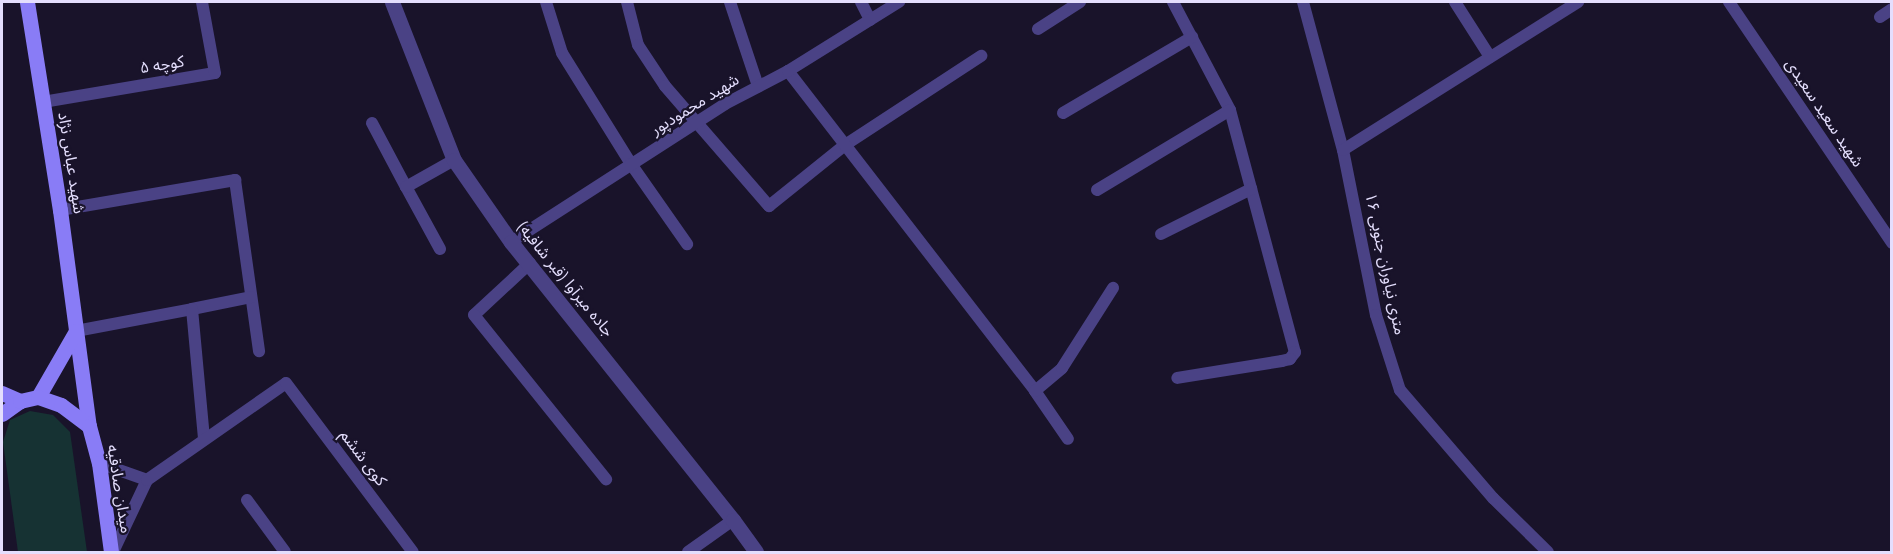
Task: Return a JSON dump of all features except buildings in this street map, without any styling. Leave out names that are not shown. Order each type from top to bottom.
[{"type":"main road","name":"شهید عباس نژاد","points":[[27,2],[60,210],[89,426]]},
{"type":"main road","points":[[2,414],[20,401],[38,397],[76,331]]},
{"type":"main road","points":[[2,393],[20,401]]},
{"type":"main road","name":"میدان صادقیه","points":[[38,397],[61,405],[89,426],[99,463],[112,552]]},
{"type":"street","name":"کوچه ۵","points":[[43,102],[215,73],[202,2]]},
{"type":"street","name":"جاده میرآوا (قبر شافیه)","points":[[392,2],[454,160],[511,242],[530,263],[756,552]]},
{"type":"street","points":[[546,2],[562,53],[632,164],[687,244]]},
{"type":"street","points":[[627,2],[638,45],[665,86],[695,124],[769,206],[845,145],[981,56]]},
{"type":"street","points":[[730,2],[758,86]]},
{"type":"street","points":[[861,2],[870,20]]},
{"type":"street","name":"شهید محمودپور","points":[[511,242],[695,124],[899,2]]},
{"type":"street","points":[[1038,29],[1080,2]]},
{"type":"street","points":[[1173,2],[1230,110],[1295,352],[1290,359],[1282,362],[1177,378]]},
{"type":"street","name":"۱۶ متری نیاوران جنوبی","points":[[1303,2],[1343,150],[1376,315],[1400,390],[1493,498],[1548,552]]},
{"type":"street","points":[[1455,2],[1490,57]]},
{"type":"street","points":[[1343,150],[1578,2]]},
{"type":"street","name":"شهید سعید سعیدی","points":[[1729,2],[1892,243]]},
{"type":"street","points":[[1880,17],[1892,9]]},
{"type":"street","points":[[1063,113],[1192,37]]},
{"type":"street","points":[[788,70],[1035,391],[1068,439]]},
{"type":"street","points":[[1097,190],[1230,110]]},
{"type":"street","points":[[372,123],[440,249]]},
{"type":"street","points":[[406,188],[454,160]]},
{"type":"street","points":[[60,210],[235,180],[259,351]]},
{"type":"street","points":[[1161,234],[1251,189]]},
{"type":"street","points":[[530,263],[474,315],[606,478]]},
{"type":"street","points":[[1035,391],[1062,368],[1113,288]]},
{"type":"street","points":[[76,331],[251,297]]},
{"type":"street","points":[[112,552],[147,480],[204,438],[192,309]]},
{"type":"street","name":"کوی ششم","points":[[204,438],[286,383],[413,552]]},
{"type":"street","points":[[99,463],[147,480]]},
{"type":"street","points":[[247,500],[285,552]]},
{"type":"street","points":[[688,552],[733,520]]},
{"type":"green space","points":[[30,411],[53,415],[70,432],[87,552],[18,552],[3,442],[10,420]]}]
